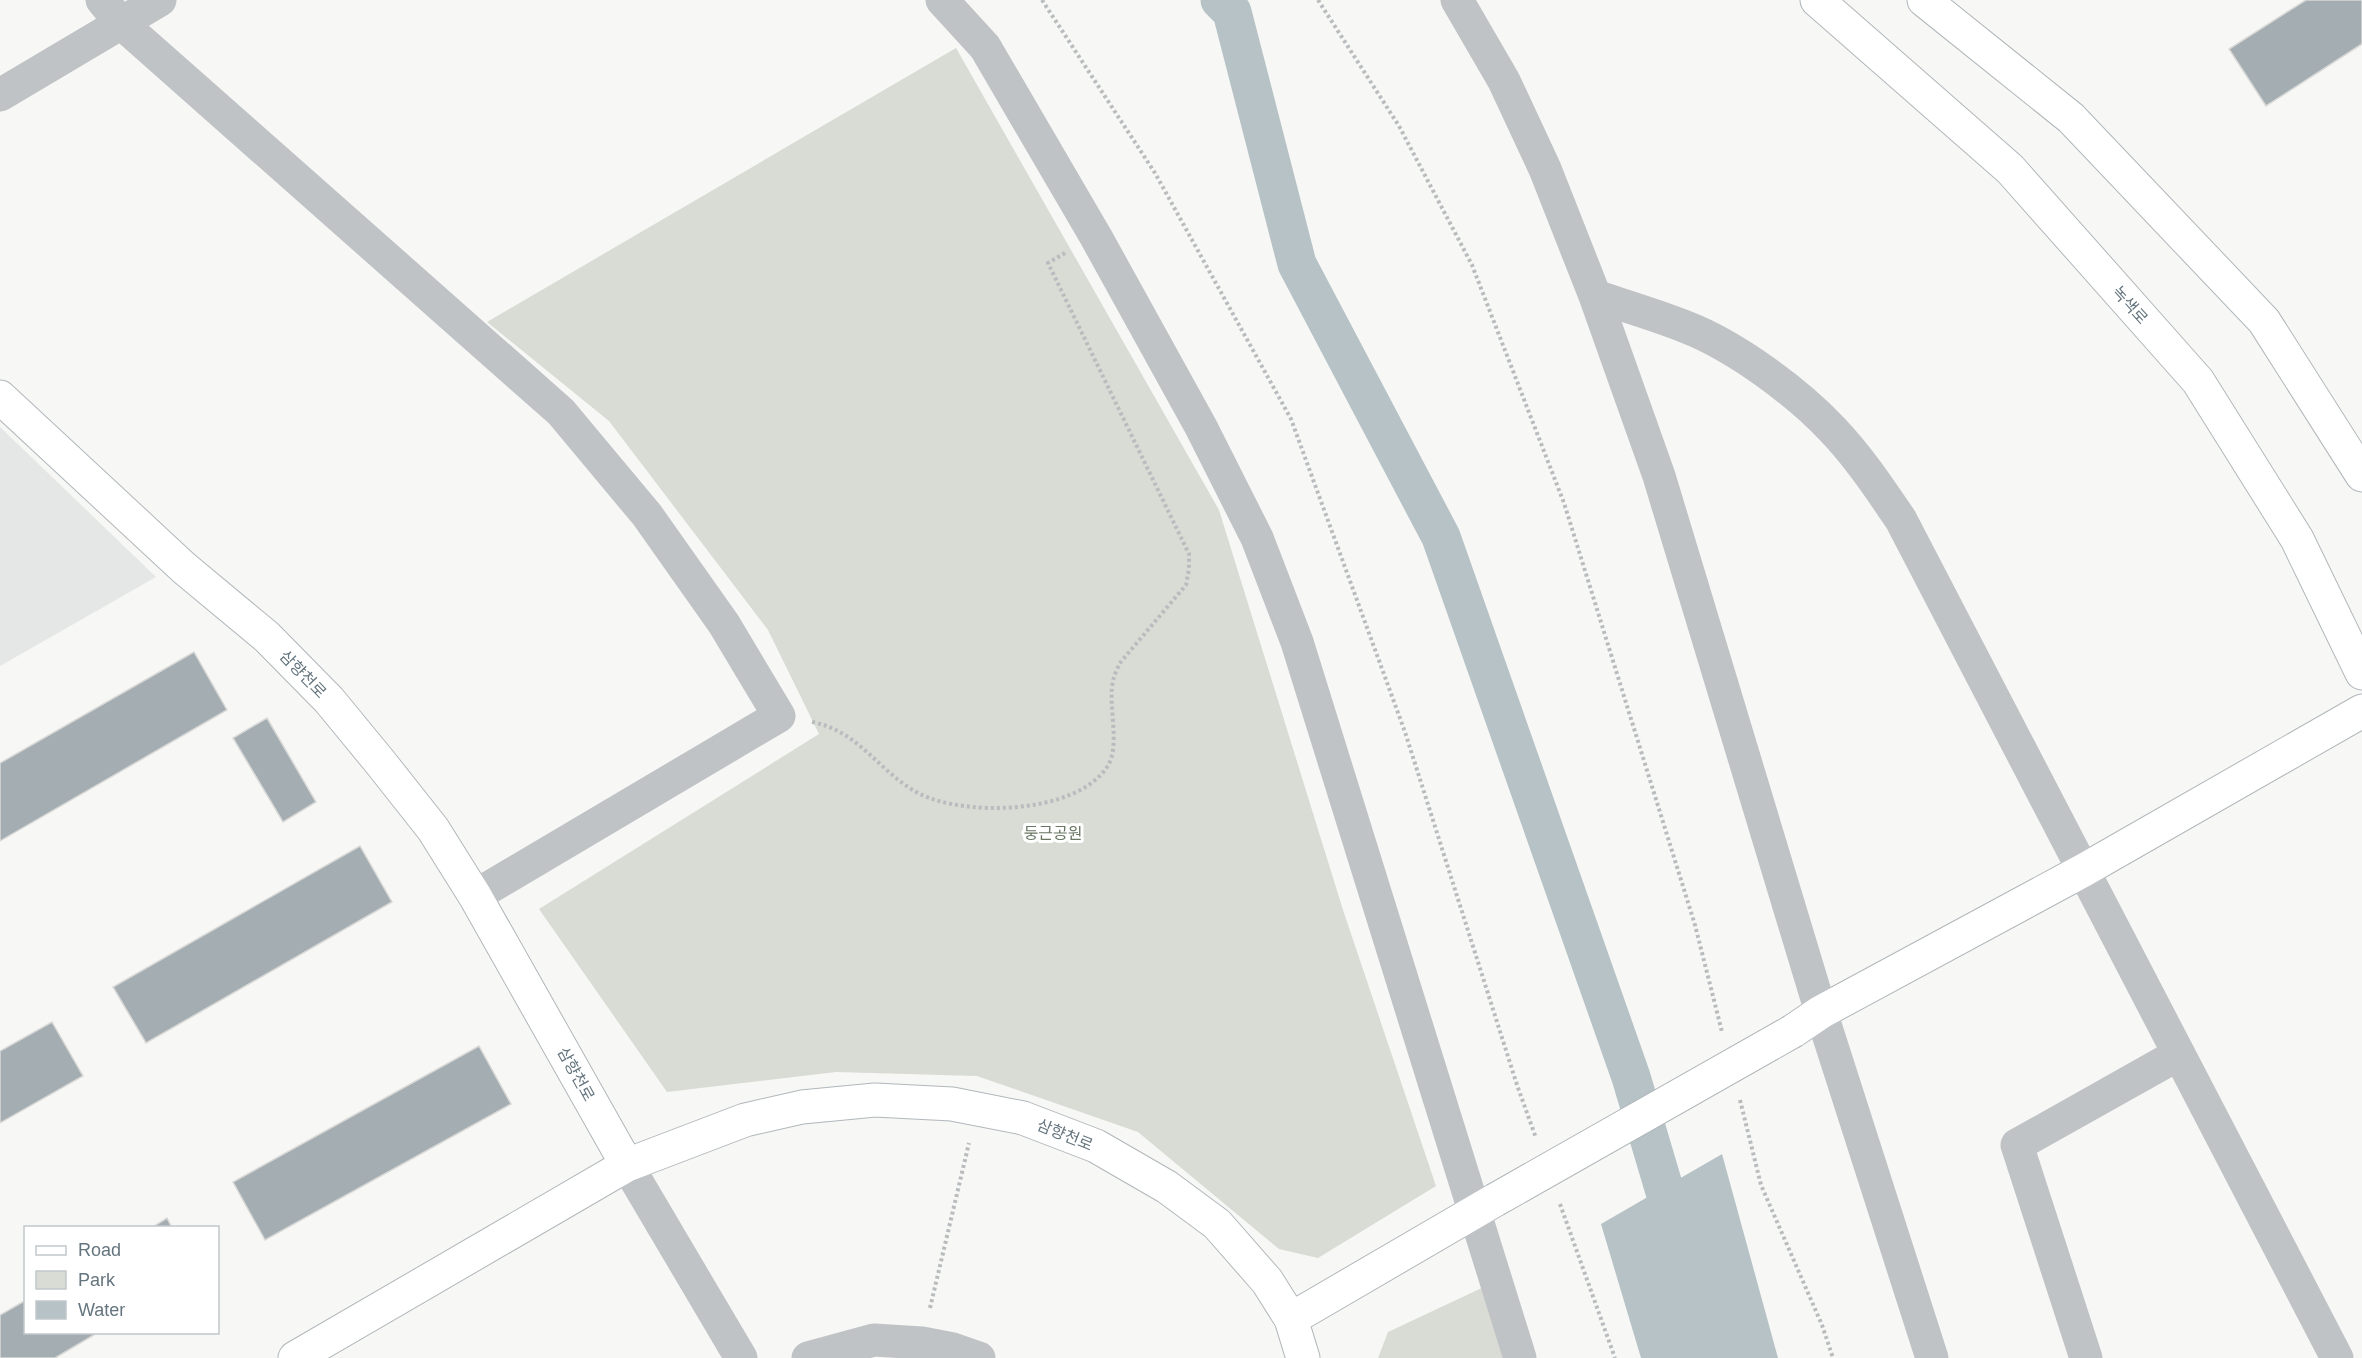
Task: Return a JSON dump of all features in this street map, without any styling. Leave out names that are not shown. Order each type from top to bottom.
[{"type":"street","points":[[0,95],[111,12],[160,0]]},
{"type":"street","points":[[942,0],[985,47],[1096,237],[1201,427],[1257,538],[1297,642],[1484,1206],[1520,1358]]},
{"type":"street","points":[[1457,0],[1504,81],[1545,169],[1595,296],[1659,476],[1821,1012],[1932,1358]]},
{"type":"street","name":"녹색로","points":[[1817,0],[2010,169],[2198,381],[2297,538],[2362,673]]},
{"type":"street","points":[[1924,0],[2071,118],[2264,321],[2362,475]]},
{"type":"street","points":[[111,12],[561,412],[647,515],[724,624],[779,716],[475,896]]},
{"type":"street","points":[[1595,296],[1687,327],[1736,352],[1784,387],[1833,429],[1867,471],[1901,520],[2337,1358]]},
{"type":"street","name":"삼향천로","points":[[0,397],[184,568],[267,637],[329,700],[433,829],[475,896],[627,1165],[744,1120],[802,1107],[875,1100],[926,1102],[978,1107],[1023,1118],[1096,1146],[1167,1187],[1217,1224],[1267,1281],[1292,1319],[1303,1358]]},
{"type":"street","points":[[1292,1319],[1484,1206],[1793,1031],[1821,1012],[2084,870],[2362,711]]},
{"type":"street","points":[[2086,1358],[2018,1145],[2179,1054]]},
{"type":"street","points":[[295,1358],[627,1165],[741,1358]]},
{"type":"street","points":[[808,1358],[874,1340],[953,1349],[979,1358]]},
{"type":"path","points":[[1042,0],[1155,173],[1291,419],[1405,732],[1536,1140]]},
{"type":"path","points":[[1318,0],[1399,126],[1472,265],[1564,503],[1695,925],[1724,1038]]},
{"type":"path","points":[[779,716],[827,725],[853,738],[897,778],[920,794],[969,807],[1047,804],[1072,795],[1095,782],[1108,765],[1112,753],[1113,677],[1119,664],[1186,585],[1189,554],[1048,263],[1096,237]]},
{"type":"path","points":[[1738,1094],[1761,1185],[1822,1325],[1833,1358]]},
{"type":"path","points":[[922,1344],[978,1107]]},
{"type":"path","points":[[1556,1194],[1615,1358]]},
{"type":"shaded area","points":[[0,427],[156,577],[0,666]]},
{"type":"green space","name":"둥근공원","points":[[956,48],[1219,510],[1343,910],[1436,1186],[1318,1258],[1279,1249],[1138,1132],[977,1076],[836,1072],[667,1092],[539,909],[819,734],[768,630],[609,421],[487,322]]},
{"type":"green space","points":[[1486,1286],[1509,1358],[1378,1358],[1388,1332]]},
{"type":"water","points":[[1722,1154],[1778,1358],[1641,1358],[1601,1224]]},
{"type":"pier","points":[[1721,1151],[1725,1152],[1598,1225],[1599,1221]]},
{"type":"building","points":[[2306,0],[2362,0],[2362,44],[2266,106],[2229,49]]},
{"type":"building","points":[[194,652],[227,710],[0,841],[0,763]]},
{"type":"building","points":[[267,718],[316,802],[283,822],[233,738]]},
{"type":"building","points":[[360,846],[392,902],[146,1043],[113,987]]},
{"type":"building","points":[[52,1022],[83,1076],[0,1123],[0,1051]]},
{"type":"building","points":[[479,1046],[511,1104],[265,1240],[233,1182]]},
{"type":"building","points":[[167,1218],[171,1226],[154,1226]]},
{"type":"building","points":[[24,1301],[24,1334],[96,1334],[55,1358],[0,1358],[0,1315]]},
{"type":"waterway","points":[[1220,0],[1232,12],[1297,264],[1441,537],[1631,1077],[1679,1239]]}]
